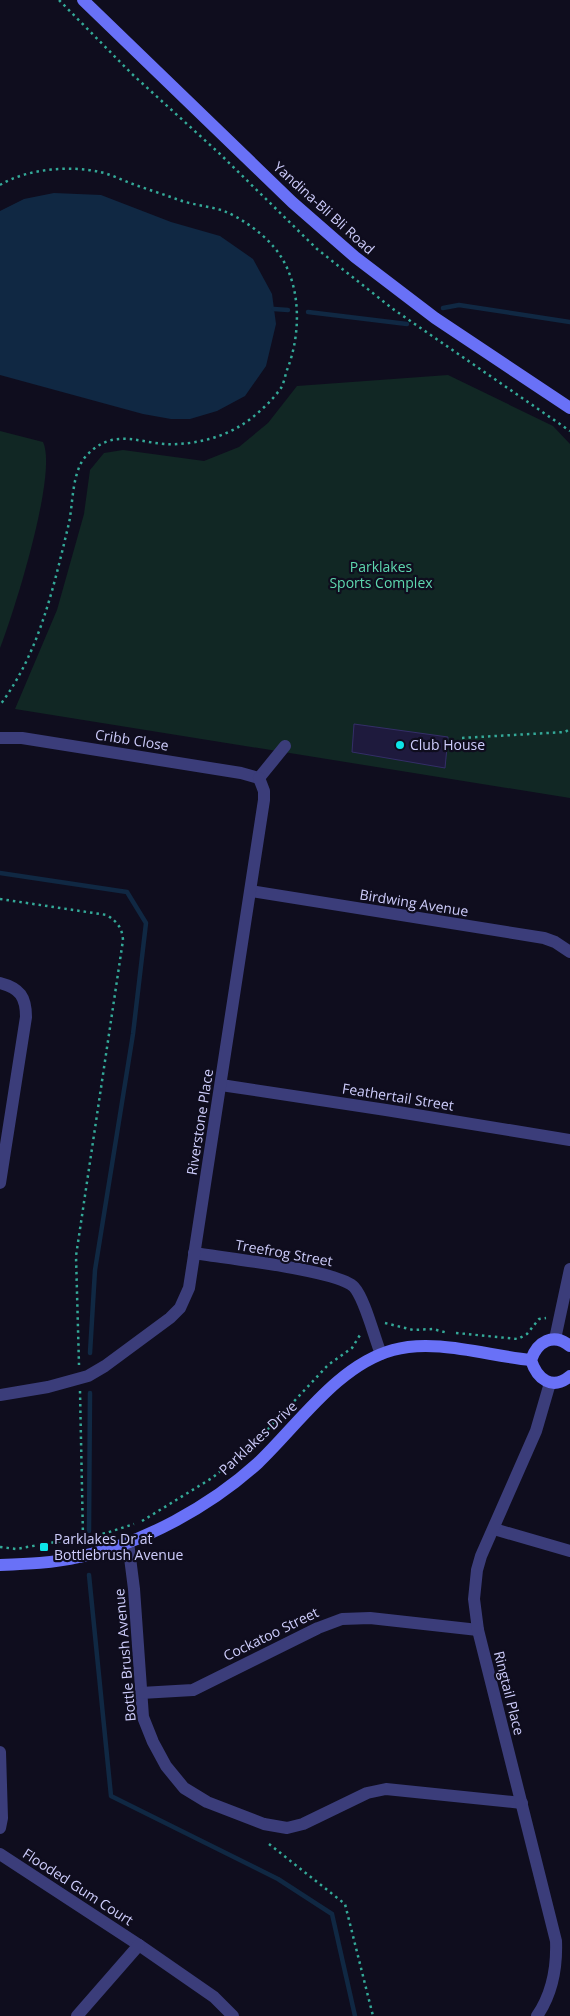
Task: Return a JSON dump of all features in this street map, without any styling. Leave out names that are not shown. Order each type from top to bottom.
[{"type":"street","name":"Yandina-Bli Bli Road","points":[[83,0],[285,196],[355,257],[435,318],[570,408]]},
{"type":"street","name":"Cribb Close","points":[[0,738],[22,738],[241,773],[259,778]]},
{"type":"street","points":[[259,778],[284,746]]},
{"type":"street","name":"Riverstone Place","points":[[0,1395],[19,1393],[75,1381],[88,1376],[105,1366],[170,1318],[180,1308],[189,1288],[264,800],[264,791],[259,778]]},
{"type":"street","name":"Birdwing Avenue","points":[[251,891],[544,938],[555,942],[570,952]]},
{"type":"street","points":[[0,983],[14,988],[21,994],[26,1004],[26,1017],[0,1183]]},
{"type":"street","name":"Feathertail Street","points":[[221,1085],[570,1140]]},
{"type":"street","name":"Treefrog Street","points":[[194,1253],[317,1272],[340,1278],[353,1286],[361,1298],[381,1354]]},
{"type":"street","points":[[555,1339],[570,1269]]},
{"type":"street","points":[[570,1346],[561,1340],[555,1339],[544,1342],[538,1346],[531,1360],[538,1376],[550,1383],[563,1381],[570,1377]]},
{"type":"street","name":"Parklakes Drive","points":[[0,1565],[34,1564],[80,1557],[128,1542],[172,1521],[230,1487],[258,1463],[338,1380],[366,1360],[381,1354],[416,1347],[437,1347],[531,1360]]},
{"type":"street","name":"Ringtail Place","points":[[537,2016],[549,1993],[554,1974],[557,1957],[556,1941],[478,1630],[475,1614],[474,1583],[481,1556],[536,1431],[550,1383]]},
{"type":"street","points":[[494,1528],[570,1551]]},
{"type":"street","name":"Bottle Brush Avenue","points":[[128,1542],[134,1589],[143,1717],[166,1766],[175,1779],[195,1796],[264,1824],[277,1827],[296,1827],[367,1793],[386,1789],[522,1803]]},
{"type":"street","name":"Cockatoo Street","points":[[141,1693],[193,1690],[318,1628],[342,1619],[370,1618],[478,1630]]},
{"type":"street","points":[[0,1752],[2,1818],[0,1828]]},
{"type":"street","name":"Flooded Gum Court","points":[[0,1854],[139,1945],[214,1997],[233,2016]]},
{"type":"street","name":"Flooded Gum Court","points":[[77,2016],[139,1945]]},
{"type":"path","points":[[0,185],[11,178],[48,170],[99,171],[189,203],[224,212],[249,225],[273,247],[284,264],[293,289],[298,312],[294,354],[281,387],[261,410],[240,426],[210,439],[177,444],[123,438],[105,442],[86,457],[78,468],[72,510],[51,594],[33,645],[10,691],[0,705]]},
{"type":"path","points":[[462,738],[564,732],[570,729]]},
{"type":"path","points":[[0,899],[106,915],[119,925],[122,932],[123,940],[76,1256],[80,1374]]},
{"type":"path","points":[[80,1386],[83,1537]]},
{"type":"path","points":[[269,1844],[345,1904],[373,2016]]},
{"type":"green space","name":"Parklakes Sports Complex","points":[[448,375],[553,426],[570,444],[570,798],[15,709],[57,610],[84,514],[90,470],[104,453],[123,450],[204,461],[239,447],[268,423],[297,386]]},
{"type":"green space","points":[[0,431],[43,442],[46,458],[45,482],[40,511],[24,575],[0,648]]},
{"type":"water","points":[[54,193],[101,195],[171,222],[220,236],[253,259],[272,294],[276,324],[266,366],[245,396],[217,411],[190,419],[171,419],[143,414],[0,375],[0,211],[24,199]]},
{"type":"building","name":"Club House","points":[[354,724],[448,737],[445,768],[352,752]]},
{"type":"waterway","points":[[443,308],[459,305],[570,322]]},
{"type":"waterway","points":[[274,309],[288,310]]},
{"type":"waterway","points":[[308,312],[407,324]]},
{"type":"waterway","points":[[0,873],[127,892],[146,923],[133,1034],[95,1270],[90,1353]]},
{"type":"waterway","points":[[89,1531],[90,1393]]},
{"type":"waterway","points":[[89,1575],[111,1796],[278,1879],[332,1914],[355,2016]]},
{"type":"place","name":"Club House","points":[[400,745]]},
{"type":"place","name":"Parklakes Dr at Bottlebrush Avenue","points":[[44,1547]]}]
